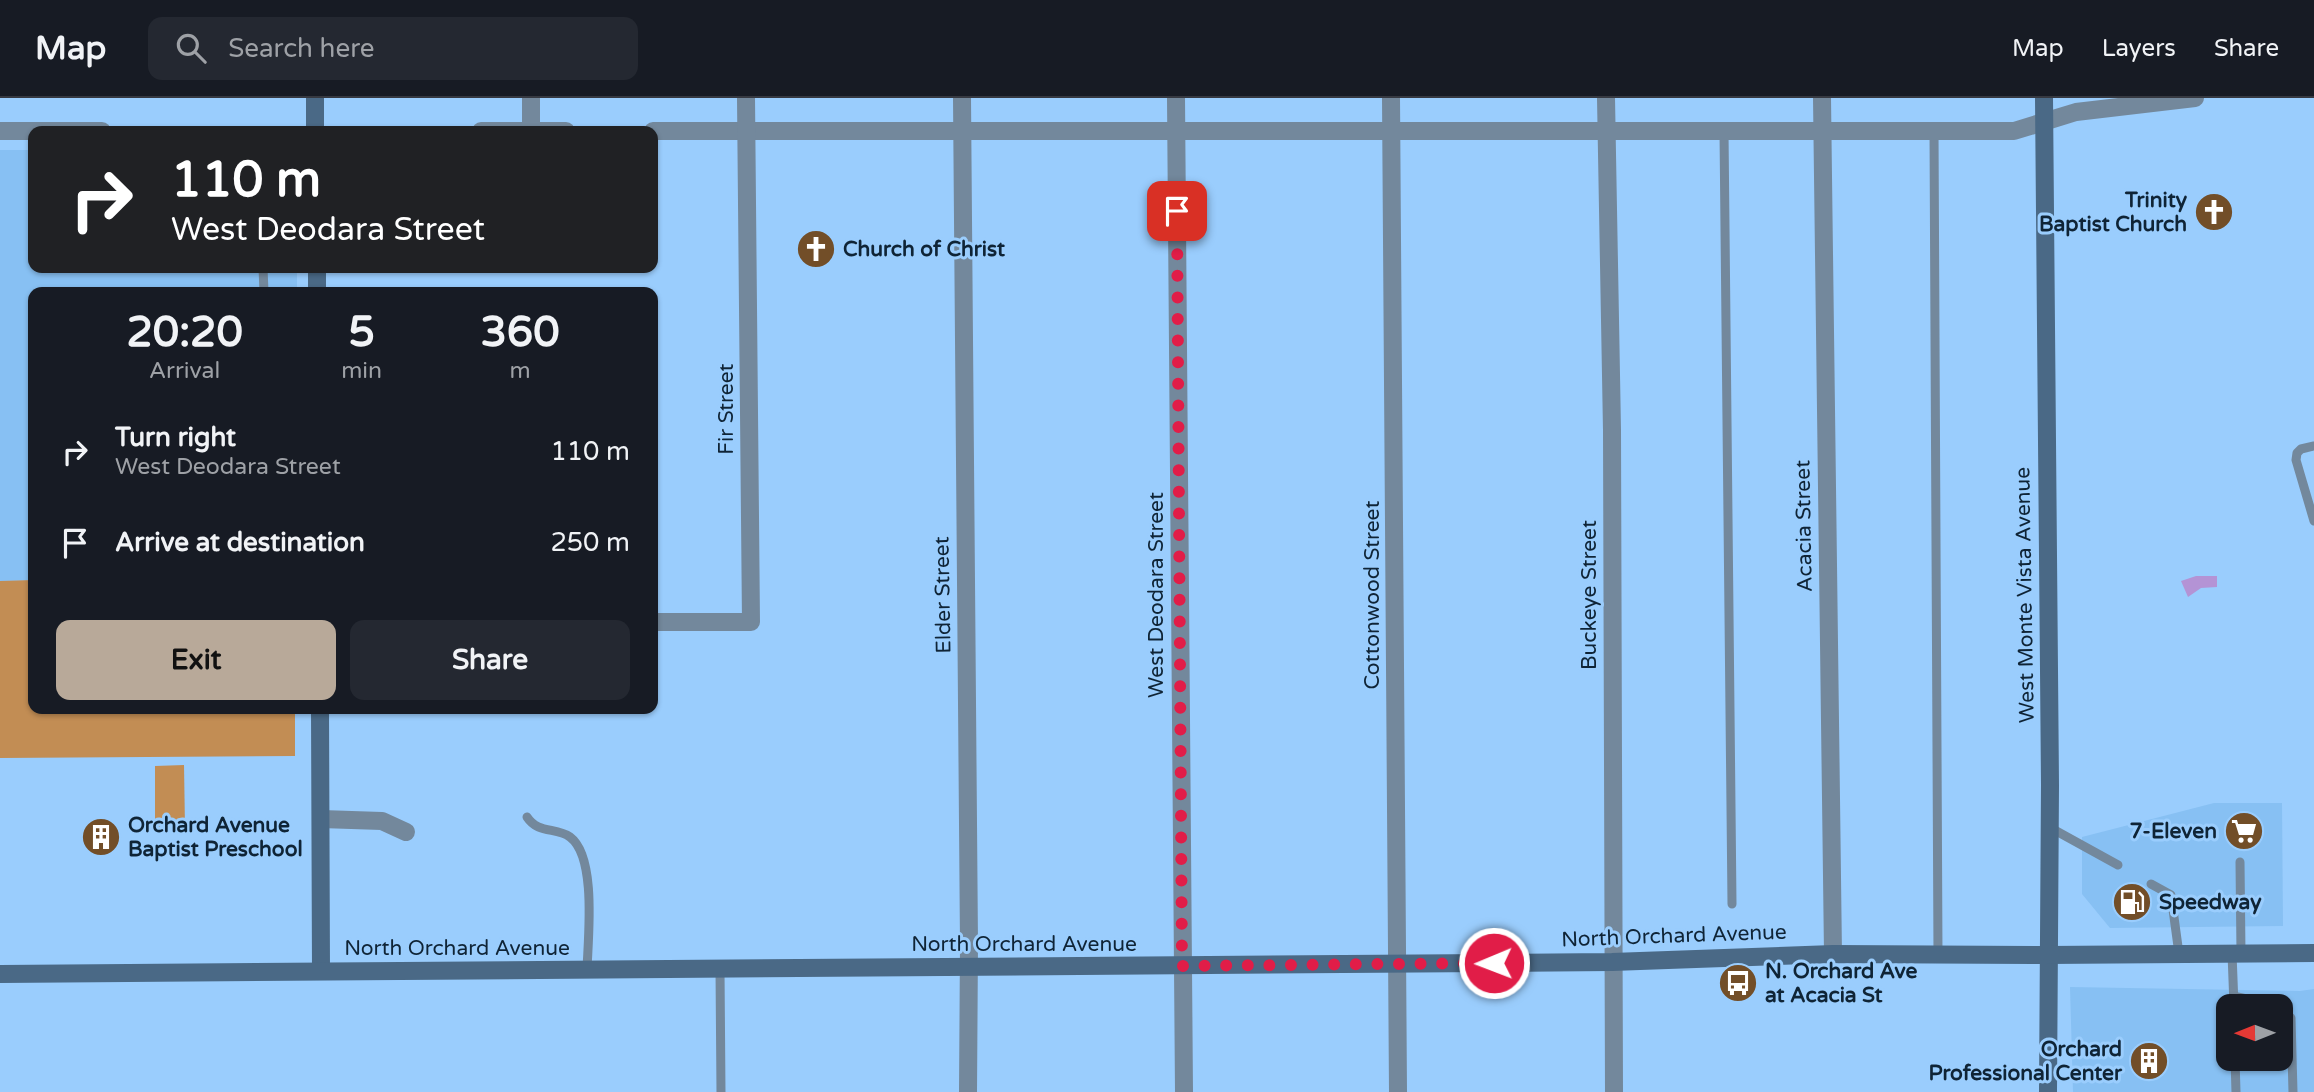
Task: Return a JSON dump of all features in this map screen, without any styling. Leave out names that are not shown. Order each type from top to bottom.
[{"type":"street","points":[[315,98],[315,126]]},
{"type":"street","points":[[531,98],[531,126]]},
{"type":"street","name":"Fir Street","points":[[658,622],[751,622],[746,98]]},
{"type":"street","name":"Elder Street","points":[[961,98],[968,1092]]},
{"type":"street","name":"West Deodara Street","points":[[1176,98],[1184,1092]]},
{"type":"street","name":"Cottonwood Street","points":[[1391,98],[1398,1092]]},
{"type":"street","name":"Buckeye Street","points":[[1606,98],[1612,430],[1614,1092]]},
{"type":"street","name":"Acacia Street","points":[[1822,98],[1833,954]]},
{"type":"street","name":"West Monte Vista Avenue","points":[[2044,98],[2048,1092]]},
{"type":"street","points":[[658,131],[2014,131],[2076,112],[2194,98]]},
{"type":"street","points":[[0,131],[28,131]]},
{"type":"street","points":[[320,714],[321,971]]},
{"type":"street","points":[[321,819],[382,821],[406,832]]},
{"type":"street","name":"North Orchard Avenue","points":[[0,974],[1612,962],[1833,954],[2314,953]]},
{"type":"lane","points":[[1724,131],[1732,904]]},
{"type":"lane","points":[[1934,131],[1938,954]]},
{"type":"lane","points":[[2314,446],[2301,449],[2296,460],[2314,522]]},
{"type":"lane","points":[[527,817],[537,828],[564,833],[574,840],[583,857],[588,901],[587,970]]},
{"type":"lane","points":[[2049,827],[2118,866]]},
{"type":"lane","points":[[2234,994],[2240,862]]},
{"type":"lane","points":[[2151,884],[2171,895],[2179,954]]},
{"type":"lane","points":[[720,969],[721,1092]]},
{"type":"lane","points":[[2235,1071],[2236,1092]]},
{"type":"lane","points":[[2292,1071],[2293,1092]]},
{"type":"shaded area","points":[[0,150],[28,150],[28,273],[297,273],[297,287],[28,287],[28,580],[0,581]]},
{"type":"shaded area","points":[[2196,576],[2217,576],[2217,587],[2201,588],[2188,597],[2181,581]]},
{"type":"shaded area","points":[[28,580],[28,714],[295,714],[295,756],[0,758],[0,581]]},
{"type":"shaded area","points":[[184,765],[185,828],[155,828],[155,766]]},
{"type":"shaded area","points":[[2214,803],[2282,803],[2283,926],[2110,928],[2082,894],[2082,837]]},
{"type":"shaded area","name":"Orchard Professional Center","points":[[2070,987],[2300,991],[2314,989],[2314,1092],[2073,1092]]},
{"type":"place","name":"Trinity Baptist Church","points":[[2214,212]]},
{"type":"place","name":"Church of Christ","points":[[816,249]]},
{"type":"place","name":"7-Eleven","points":[[2244,831]]},
{"type":"place","name":"Orchard Avenue Baptist Preschool","points":[[101,837]]},
{"type":"place","name":"Speedway","points":[[2132,902]]},
{"type":"place","name":"N. Orchard Ave at Acacia St","points":[[1738,983]]},
{"type":"place","name":"Orchard Professional Center","points":[[2149,1061]]},
{"type":"route","points":[[1177,211],[1182,966],[1494,963]]}]
